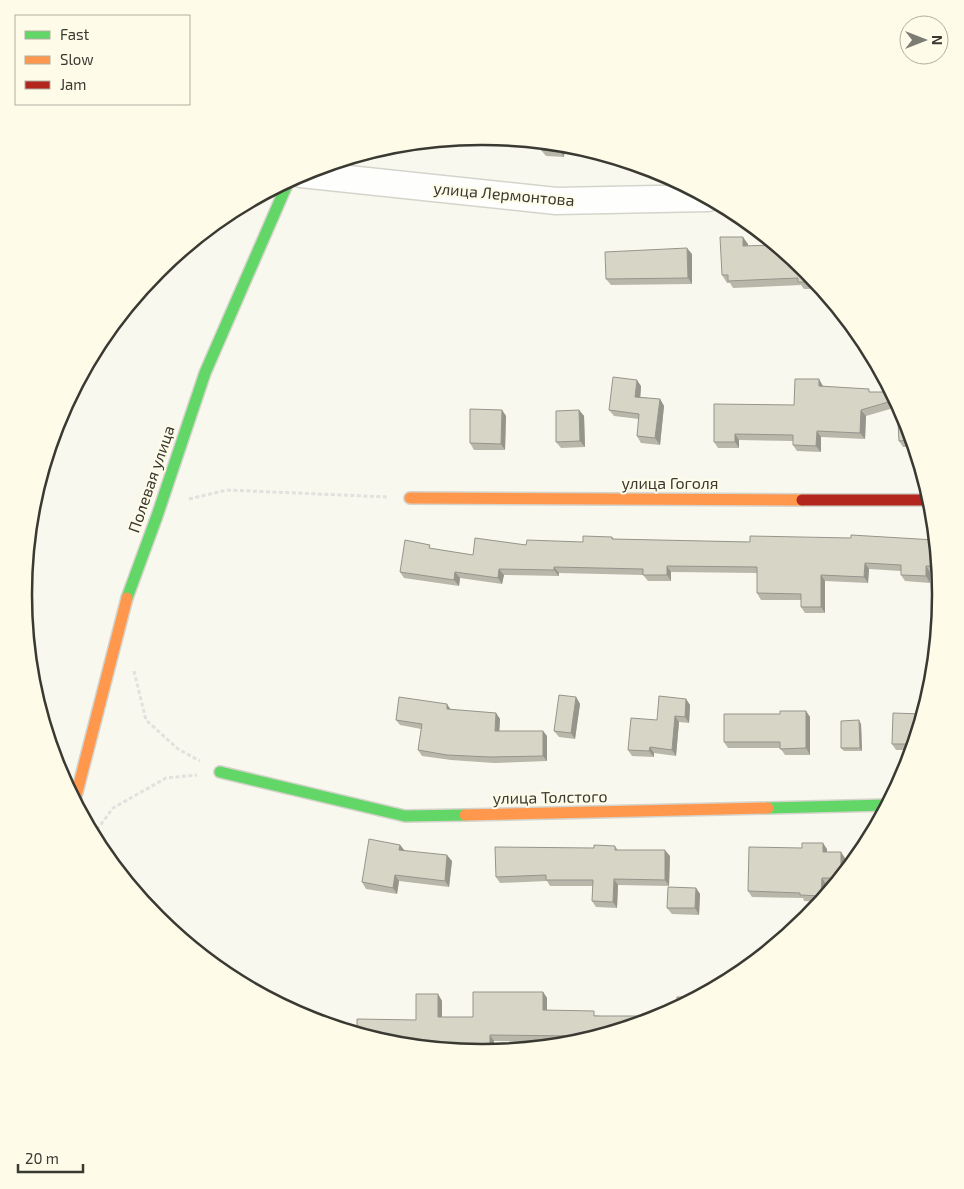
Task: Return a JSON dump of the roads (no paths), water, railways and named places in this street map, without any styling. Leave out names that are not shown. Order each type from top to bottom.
[{"type":"street","name":"улица Лермонтова","points":[[319,176],[556,201],[694,198]]},
{"type":"street","name":"Полевая улица","points":[[77,789],[130,586],[157,516],[205,373],[285,190]]},
{"type":"street","name":"улица Гоголя","points":[[410,498],[921,500]]},
{"type":"street","name":"улица Толстого","points":[[220,772],[405,816],[878,805]]}]
